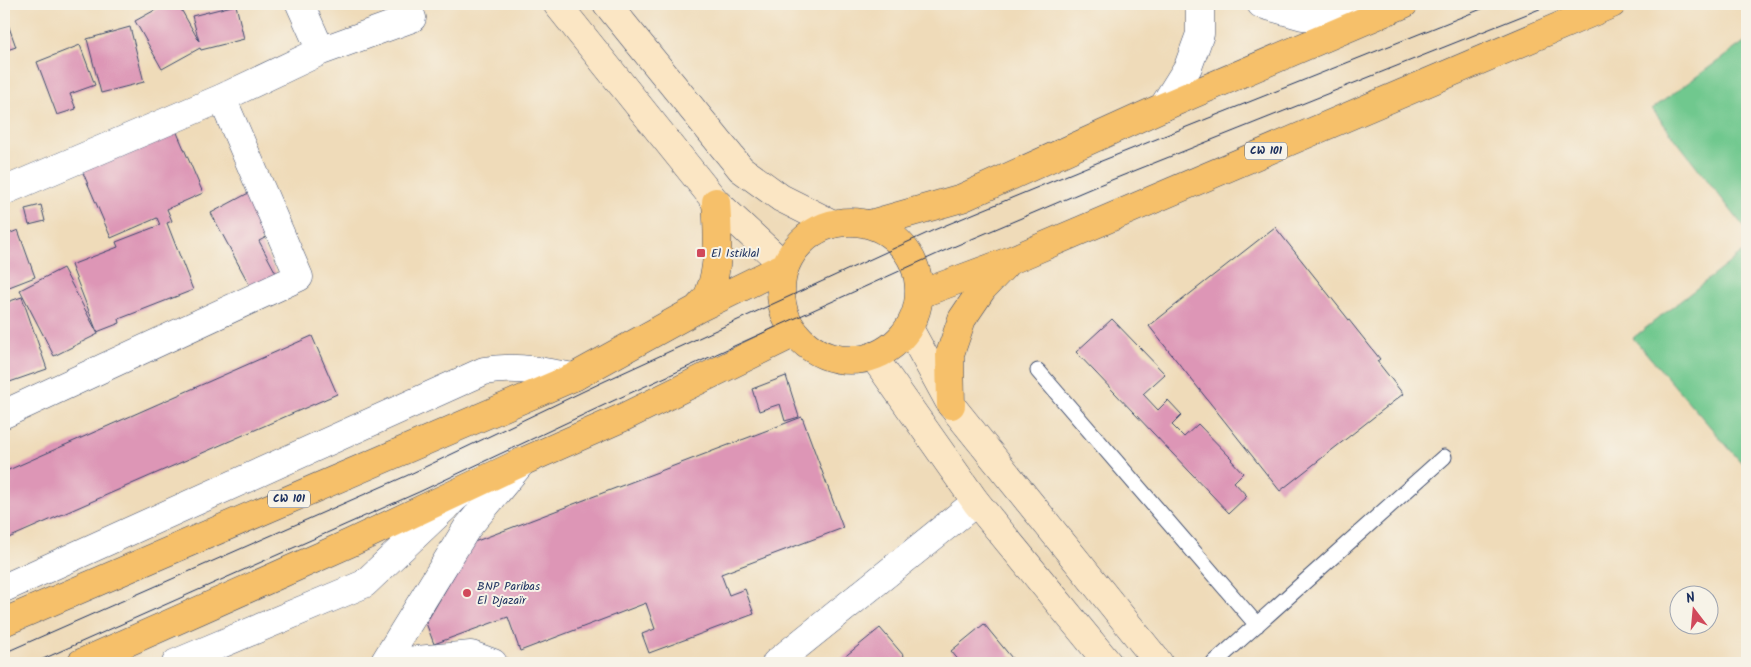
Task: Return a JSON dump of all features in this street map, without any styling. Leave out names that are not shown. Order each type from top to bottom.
[{"type":"main road","name":"CW 101","points":[[920,294],[1009,261],[1612,4]]},
{"type":"main road","points":[[870,224],[962,198],[1163,107],[1400,6]]},
{"type":"main road","points":[[697,309],[709,295],[716,264],[718,233],[716,202]]},
{"type":"main road","points":[[850,221],[870,224],[902,244],[912,259],[918,276],[920,294],[916,311],[909,328],[899,339],[887,349],[873,356],[857,360],[839,359],[822,354],[807,345],[795,333],[787,321],[780,294],[785,266],[797,245],[805,238],[831,224],[850,221]]},
{"type":"main road","points":[[951,405],[950,354],[962,319],[983,288],[1009,261]]},
{"type":"main road","points":[[574,377],[697,309],[785,266]]},
{"type":"main road","points":[[81,663],[350,543],[522,462],[624,417],[795,333]]},
{"type":"main road","name":"CW 101","points":[[4,622],[574,377]]},
{"type":"street","points":[[300,4],[321,52]]},
{"type":"street","points":[[557,4],[716,202],[785,266]]},
{"type":"street","points":[[607,4],[741,169],[780,198],[831,224]]},
{"type":"street","points":[[1163,107],[1188,67],[1200,34],[1200,4]]},
{"type":"street","points":[[1261,4],[1303,16],[1333,18],[1400,6]]},
{"type":"street","points":[[4,191],[222,98],[321,52],[412,18]]},
{"type":"street","points":[[4,414],[299,277],[222,98]]},
{"type":"street","points":[[909,328],[951,405],[1159,663]]},
{"type":"street","points":[[873,356],[976,502],[1108,663]]},
{"type":"street","points":[[4,588],[484,371],[503,367],[522,368],[574,377]]},
{"type":"street","points":[[384,663],[467,528],[522,462]]},
{"type":"street","points":[[176,663],[364,584],[464,489]]},
{"type":"street","points":[[776,663],[976,502]]},
{"type":"street","points":[[384,663],[471,655],[493,663]]},
{"type":"lane","points":[[1038,371],[1257,625]]},
{"type":"lane","points":[[1214,663],[1444,457]]},
{"type":"green space","points":[[1747,40],[1747,231],[1652,109]]},
{"type":"green space","points":[[1747,249],[1747,469],[1633,338]]},
{"type":"building","points":[[166,4],[178,4],[199,41],[192,16],[236,5],[244,39],[201,50],[200,48],[162,69],[135,21]]},
{"type":"building","points":[[4,13],[16,47],[4,51]]},
{"type":"building","points":[[130,27],[144,82],[101,93],[87,39]]},
{"type":"building","points":[[80,45],[95,85],[70,94],[76,109],[57,115],[37,62]]},
{"type":"building","points":[[175,128],[203,193],[167,209],[172,221],[167,223],[193,290],[119,319],[120,323],[97,332],[71,265],[118,247],[116,242],[160,225],[157,218],[111,238],[81,168]]},
{"type":"building","points":[[256,189],[278,231],[259,241],[277,275],[251,288],[211,213]]},
{"type":"building","points":[[41,205],[45,221],[29,225],[25,209]]},
{"type":"building","points":[[1275,227],[1380,359],[1377,361],[1403,394],[1280,491],[1149,326]]},
{"type":"building","points":[[18,230],[35,277],[4,289],[4,236]]},
{"type":"building","points":[[63,268],[98,334],[54,356],[20,290]]},
{"type":"building","points":[[22,297],[47,369],[4,384],[4,303]]},
{"type":"building","points":[[1112,319],[1165,374],[1143,394],[1158,410],[1168,400],[1182,415],[1172,425],[1184,437],[1198,424],[1243,473],[1234,482],[1247,496],[1229,513],[1076,352]]},
{"type":"building","points":[[312,336],[337,394],[4,540],[4,472]]},
{"type":"building","points":[[786,376],[799,417],[785,421],[780,404],[759,411],[752,389]]},
{"type":"building","points":[[802,417],[843,528],[721,574],[729,595],[745,589],[754,614],[649,653],[642,634],[655,629],[646,603],[520,651],[508,617],[434,644],[426,623],[474,542]]},
{"type":"building","points":[[984,624],[1016,663],[961,663],[951,651]]},
{"type":"building","points":[[880,628],[910,663],[837,663]]},
{"type":"tram line","points":[[4,653],[406,476],[605,381],[934,230],[1494,4]]},
{"type":"tram line","points":[[34,663],[419,492],[617,399],[946,250],[1099,185],[1552,4]]},
{"type":"place","name":"El Istiklal","points":[[701,253]]},
{"type":"place","name":"BNP Paribas El Djazaïr","points":[[467,593]]}]
